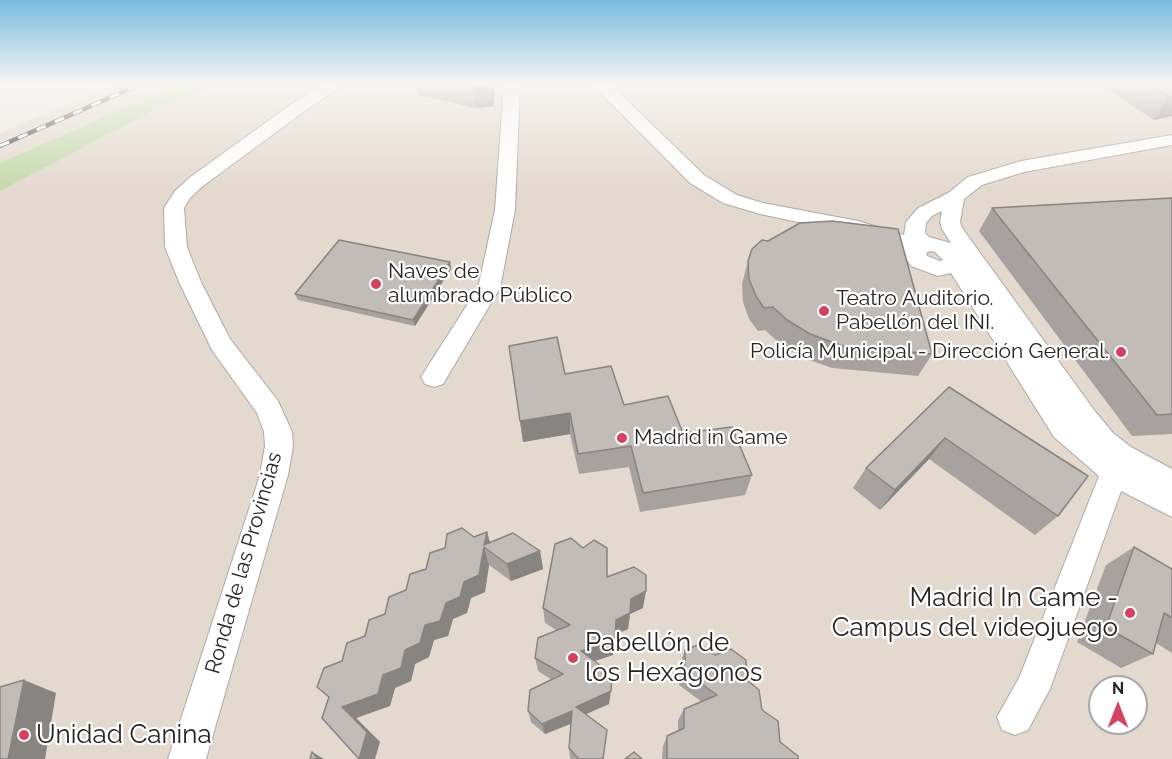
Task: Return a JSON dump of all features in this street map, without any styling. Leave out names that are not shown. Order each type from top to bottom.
[{"type":"street","name":"Ronda de las Provincias","points":[[187,759],[274,475],[279,446],[278,432],[269,409],[221,344],[176,247],[174,208],[182,195],[196,182],[283,118]]},
{"type":"street","points":[[434,377],[489,288],[505,210],[510,118]]},
{"type":"street","points":[[635,118],[697,179],[730,199],[921,245]]},
{"type":"street","points":[[921,245],[914,234],[916,222],[926,212],[956,197],[975,181],[1021,167],[1172,140]]},
{"type":"street","points":[[956,197],[950,222],[952,230],[1084,418],[1102,441],[1121,455],[1172,483]]},
{"type":"street","points":[[921,245],[914,253],[919,261],[946,266],[953,277],[973,292],[1064,429],[1116,473],[1172,504]]},
{"type":"street","points":[[1015,717],[1032,689],[1107,489],[1116,473]]},
{"type":"shaded area","points":[[34,118],[100,118],[0,163],[0,133]]},
{"type":"shaded area","points":[[139,118],[1172,118],[1172,759],[0,759],[0,191]]},
{"type":"green space","points":[[100,118],[139,118],[0,191],[0,163]]},
{"type":"building","name":"Policía Municipal - Dirección General.","points":[[1172,198],[1172,414],[1157,415],[992,208]]},
{"type":"building","name":"Teatro Auditorio. Pabellón del INI.","points":[[832,221],[898,229],[932,354],[843,346],[810,334],[787,320],[773,307],[764,308],[749,279],[748,261],[752,249],[762,240],[768,241],[800,223]]},
{"type":"building","name":"Naves de alumbrado Público","points":[[339,240],[450,262],[413,320],[295,294]]},
{"type":"building","name":"Madrid in Game","points":[[557,337],[565,374],[611,366],[624,405],[668,396],[683,433],[732,427],[752,475],[643,493],[631,446],[578,454],[570,413],[520,421],[509,346]]},
{"type":"building","points":[[949,387],[1088,476],[1058,516],[945,438],[895,490],[866,468]]},
{"type":"building","points":[[462,528],[474,537],[487,532],[484,545],[513,533],[540,551],[507,564],[484,547],[479,575],[464,582],[460,597],[446,603],[440,621],[425,625],[420,643],[405,650],[401,668],[383,675],[378,694],[342,707],[367,732],[359,759],[322,718],[329,697],[317,687],[324,668],[342,661],[347,643],[365,636],[369,620],[385,614],[389,597],[406,590],[410,574],[426,569],[430,553],[445,548],[447,534]]},
{"type":"building","name":"Pabellón de los Hexágonos","points":[[571,538],[583,548],[594,540],[607,548],[607,577],[634,567],[646,575],[646,591],[631,599],[630,613],[616,620],[615,641],[581,651],[612,674],[611,691],[576,707],[607,730],[603,759],[579,759],[569,748],[572,711],[542,724],[528,711],[530,690],[563,674],[535,658],[538,638],[570,625],[543,608],[555,544]]},
{"type":"building","points":[[1134,547],[1172,569],[1172,618],[1164,613],[1153,654],[1106,627]]},
{"type":"building","name":"Pabellón de los Hexágonos","points":[[700,644],[715,655],[731,649],[746,660],[747,680],[759,690],[762,710],[778,721],[780,742],[798,756],[798,759],[667,759],[667,736],[684,728],[684,709],[717,695],[685,672],[685,650]]},
{"type":"building","points":[[24,680],[8,759],[0,759],[0,687]]},
{"type":"building","points":[[312,752],[318,759],[310,759]]},
{"type":"building","points":[[634,752],[642,759],[625,759]]},
{"type":"railway","points":[[0,146],[63,118]]},
{"type":"place","name":"Naves de alumbrado Público","points":[[376,284]]},
{"type":"place","name":"Teatro Auditorio. Pabellón del INI.","points":[[824,311]]},
{"type":"place","name":"Policía Municipal - Dirección General.","points":[[1121,352]]},
{"type":"place","name":"Madrid in Game","points":[[622,438]]},
{"type":"place","name":"Madrid In Game - Campus del videojuego","points":[[1130,613]]},
{"type":"place","name":"Pabellón de los Hexágonos","points":[[573,658]]},
{"type":"place","name":"Unidad Canina","points":[[24,735]]}]
